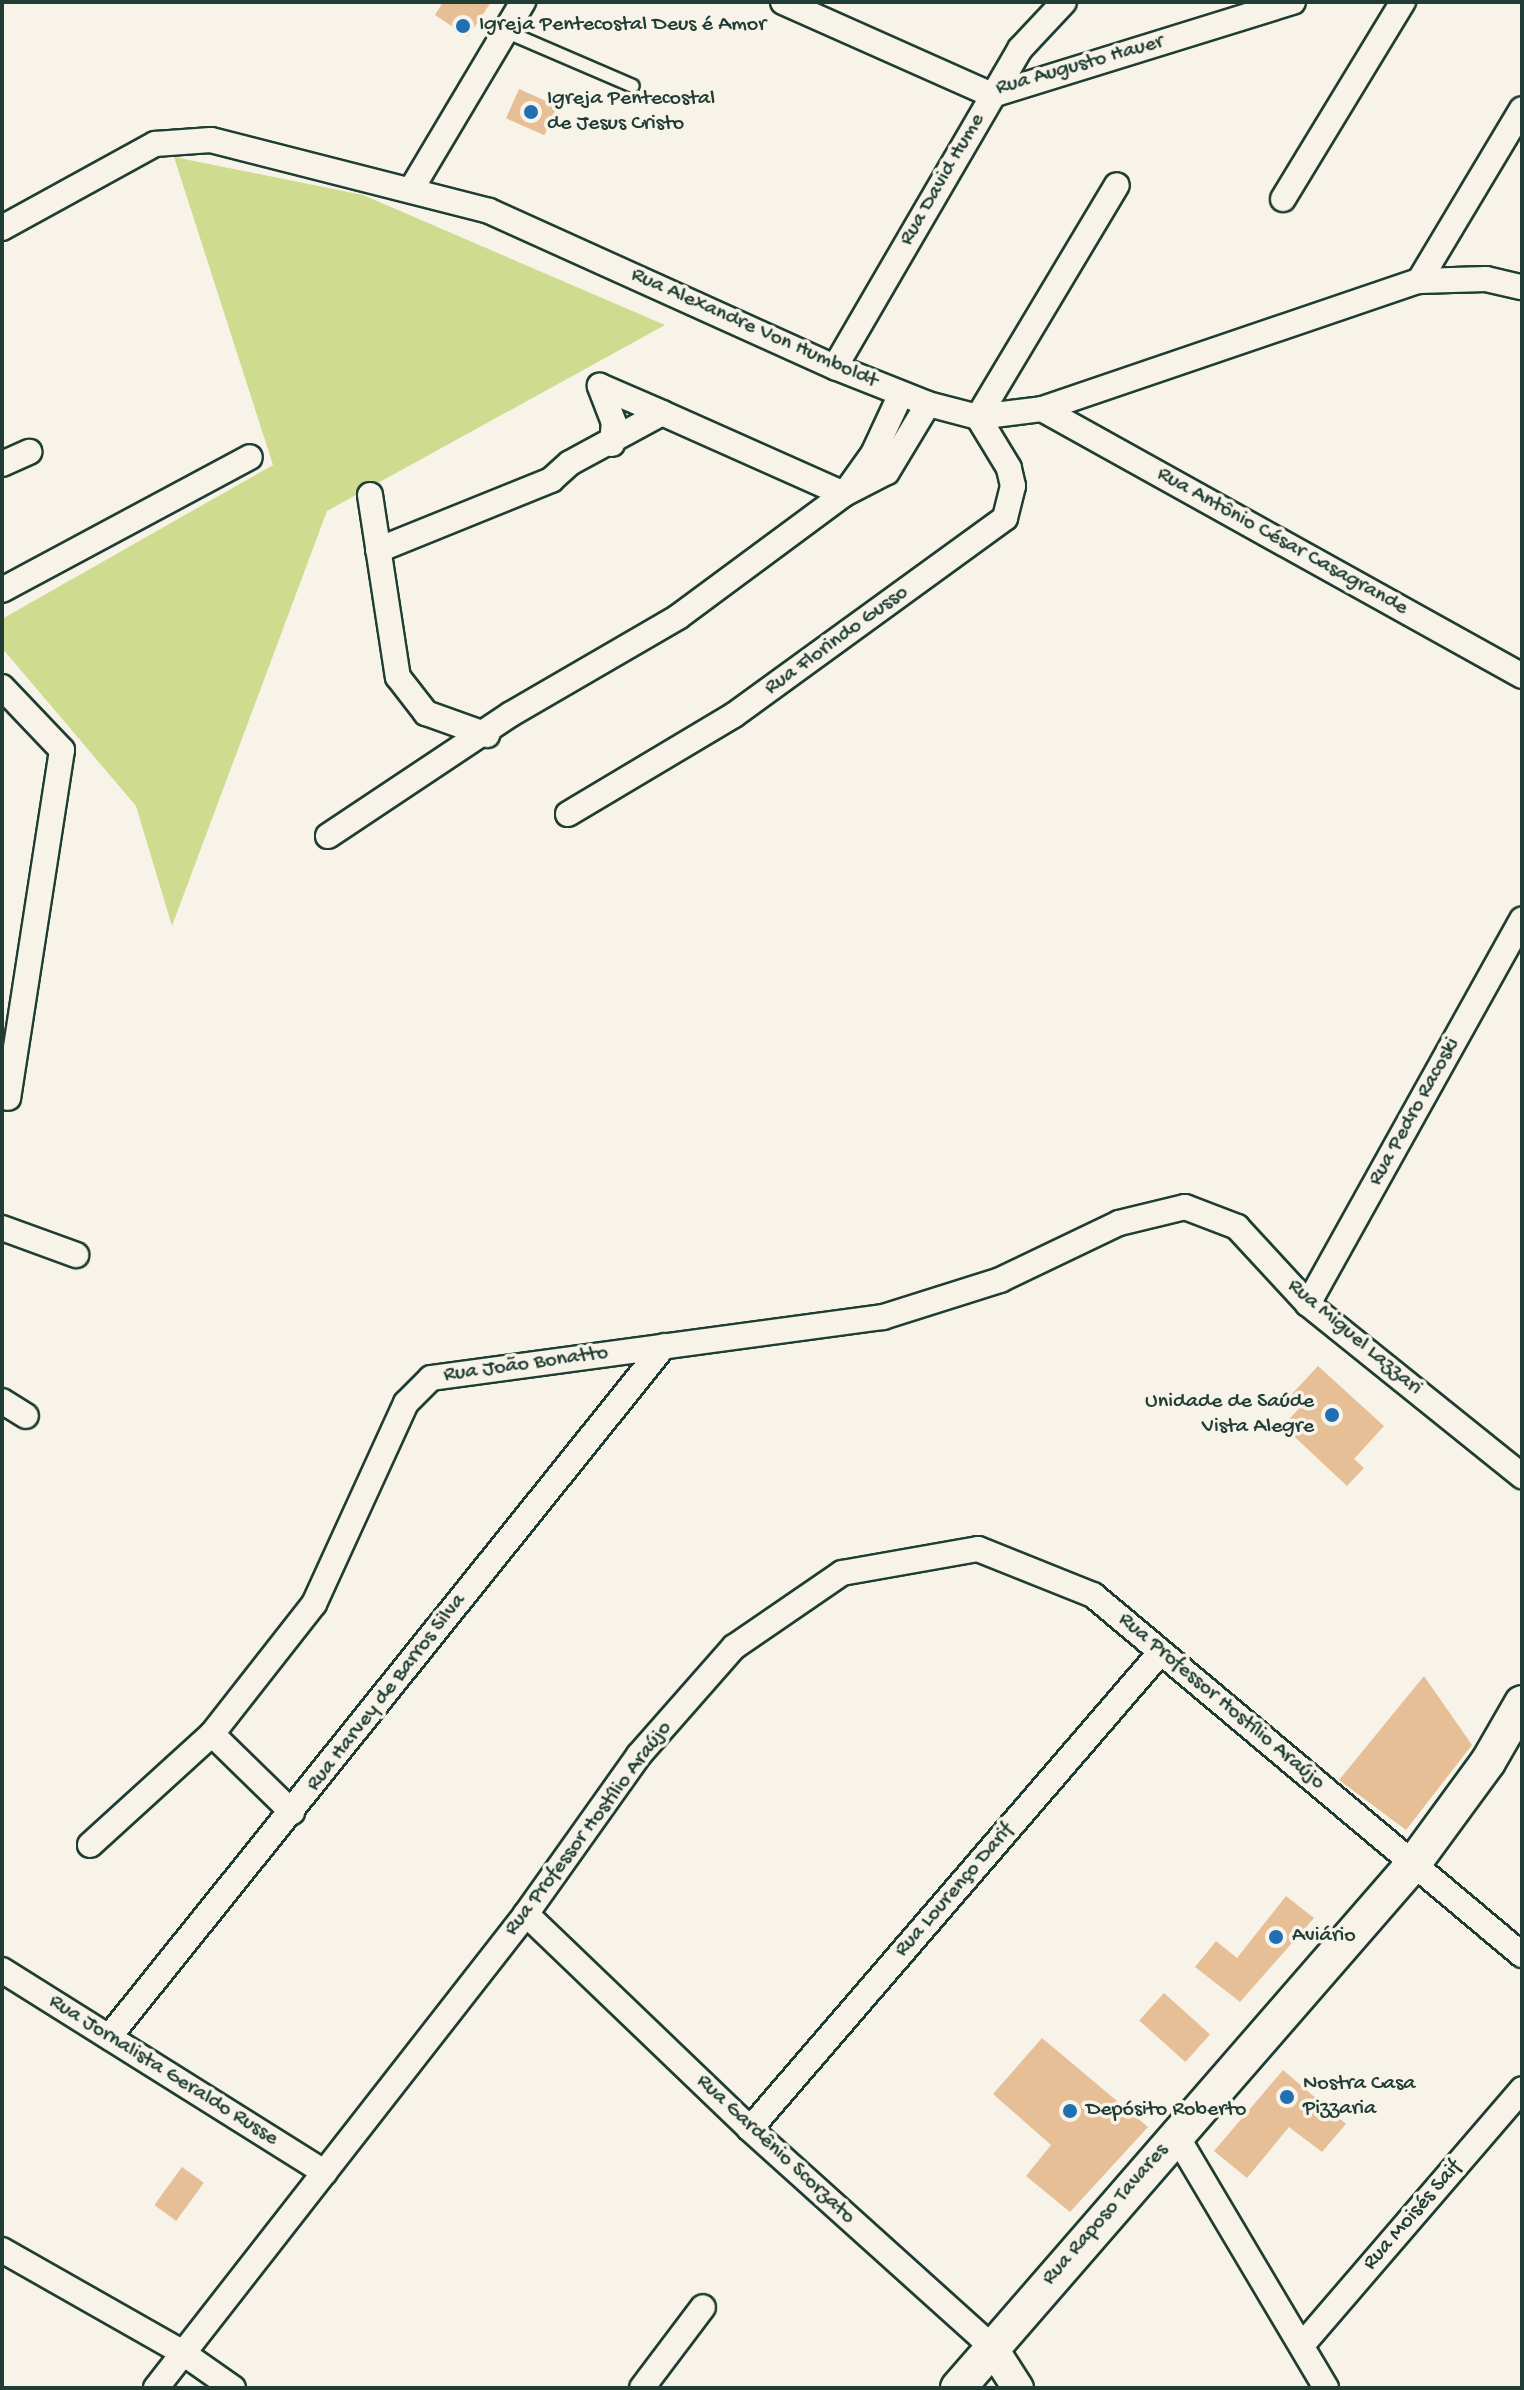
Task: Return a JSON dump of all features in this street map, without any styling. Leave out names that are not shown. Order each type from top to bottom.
[{"type":"main road","name":"Rua Raposo Tavares","points":[[958,2388],[991,2346],[1414,1863],[1488,1762],[1522,1703]]},
{"type":"street","points":[[412,188],[523,2]]},
{"type":"street","name":"Rua Augusto Hauer","points":[[783,2],[992,95],[1293,2]]},
{"type":"street","name":"Rua David Hume","points":[[835,367],[1020,49],[1064,2]]},
{"type":"street","points":[[1283,199],[1403,2]]},
{"type":"street","points":[[1419,281],[1522,109]]},
{"type":"street","name":"Rua Alexandre Von Humboldt","points":[[2,228],[137,152],[172,139],[211,140],[412,188],[526,226],[835,367],[928,404],[978,417],[1042,409],[1419,281],[1486,279],[1522,287]]},
{"type":"street","points":[[978,417],[1117,185]]},
{"type":"street","points":[[612,444],[611,410],[600,386],[844,494]]},
{"type":"street","points":[[844,494],[873,454],[901,394]]},
{"type":"street","points":[[328,836],[487,735],[511,714],[614,658],[727,584],[844,494],[894,466],[928,404]]},
{"type":"street","name":"Rua Antônio César Casagrande","points":[[1042,409],[1522,676]]},
{"type":"street","points":[[378,550],[518,496],[662,413]]},
{"type":"street","name":"Rua Florindo Gusso","points":[[568,814],[734,715],[999,524],[1009,510],[1013,486],[1000,449],[978,417]]},
{"type":"street","points":[[2,464],[29,452]]},
{"type":"street","points":[[2,590],[250,457]]},
{"type":"street","points":[[370,495],[398,677],[426,713],[487,735]]},
{"type":"street","points":[[2,687],[62,750],[8,1098]]},
{"type":"street","name":"Rua Pedro Racoski","points":[[1308,1304],[1522,920]]},
{"type":"street","name":"Rua Miguel Lazzari","points":[[1185,1207],[1237,1227],[1308,1304],[1522,1476]]},
{"type":"street","name":"Rua João Bonatto","points":[[90,1845],[212,1734],[314,1604],[406,1403],[431,1378],[883,1317],[1000,1280],[1119,1223],[1185,1207]]},
{"type":"street","points":[[2,1228],[76,1255]]},
{"type":"street","name":"Rua Harvey de Barros Silva","points":[[109,2037],[664,1346]]},
{"type":"street","points":[[2,1401],[26,1416]]},
{"type":"street","name":"Rua Professor Hostílio Araújo","points":[[156,2388],[526,1914],[639,1755],[734,1647],[842,1573],[978,1549],[1093,1595],[1522,1955]]},
{"type":"street","name":"Rua Lourenço Darif","points":[[750,2129],[1160,1653]]},
{"type":"street","points":[[212,1734],[292,1812]]},
{"type":"street","name":"Rua Gardênio Scorzato","points":[[526,1914],[750,2129],[991,2346],[1018,2388]]},
{"type":"street","name":"Rua Jornalista Geraldo Russe","points":[[2,1970],[325,2173]]},
{"type":"street","name":"Rua Moisés Saif","points":[[1303,2344],[1522,2089]]},
{"type":"street","points":[[1176,2135],[1303,2344],[1326,2388]]},
{"type":"street","points":[[2,2250],[183,2353],[233,2388]]},
{"type":"street","points":[[642,2388],[703,2307]]},
{"type":"lane","points":[[505,31],[633,86]]},
{"type":"green space","points":[[174,157],[363,195],[665,325],[327,511],[172,926],[136,806],[2,648],[2,619],[273,465]]},
{"type":"building","name":"Igreja Pentecostal Deus é Amor","points":[[443,2],[491,2],[468,37],[435,15]]},
{"type":"building","name":"Igreja Pentecostal de Jesus Cristo","points":[[519,89],[557,106],[544,135],[506,118]]},
{"type":"building","name":"Unidade de Saúde Vista Alegre","points":[[1318,1366],[1384,1426],[1354,1459],[1364,1468],[1347,1486],[1283,1426],[1303,1404],[1292,1394]]},
{"type":"building","points":[[1424,1676],[1472,1745],[1406,1830],[1339,1780]]},
{"type":"building","points":[[1286,1896],[1314,1918],[1240,2002],[1195,1967],[1216,1941],[1237,1958]]},
{"type":"building","points":[[1164,1993],[1210,2034],[1185,2062],[1139,2020]]},
{"type":"building","name":"Depósito Roberto","points":[[1042,2038],[1148,2127],[1070,2212],[1026,2176],[1051,2145],[993,2094]]},
{"type":"building","name":"Nostra Casa Pizzaria","points":[[1283,2070],[1346,2124],[1322,2152],[1289,2127],[1247,2178],[1214,2151]]},
{"type":"building","points":[[182,2167],[204,2183],[176,2221],[154,2205]]},
{"type":"place","name":"Igreja Pentecostal Deus é Amor","points":[[463,26]]},
{"type":"place","name":"Igreja Pentecostal de Jesus Cristo","points":[[531,112]]},
{"type":"place","name":"Unidade de Saúde Vista Alegre","points":[[1332,1415]]},
{"type":"place","name":"Aviário","points":[[1276,1937]]},
{"type":"place","name":"Nostra Casa Pizzaria","points":[[1287,2097]]},
{"type":"place","name":"Depósito Roberto","points":[[1070,2111]]}]
